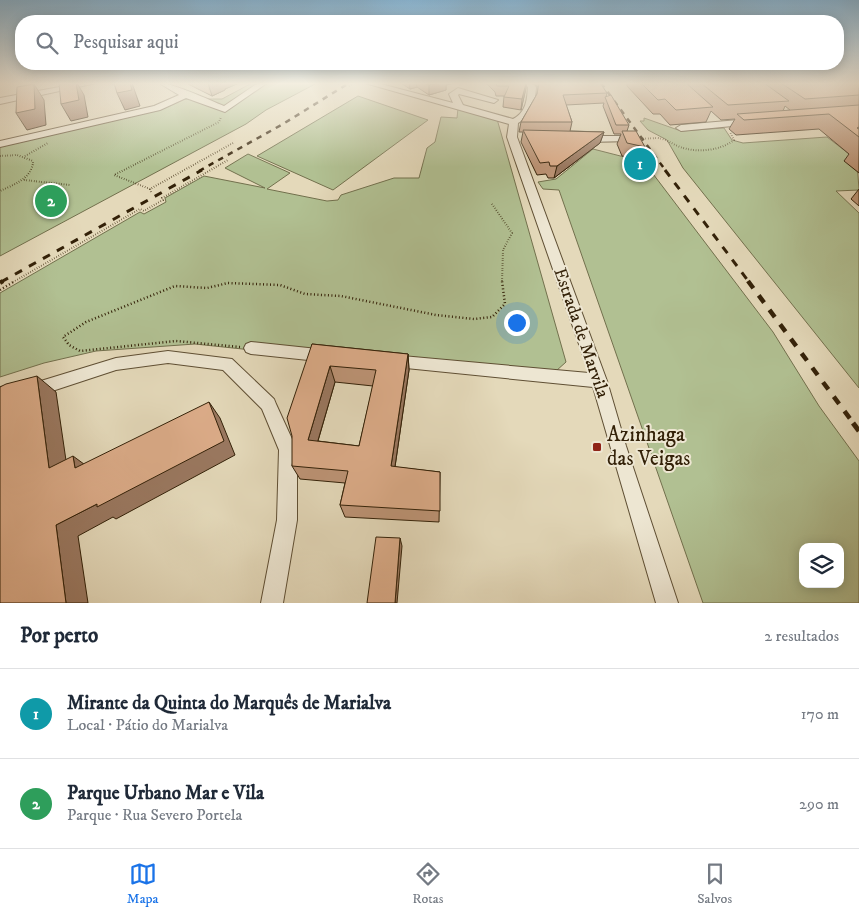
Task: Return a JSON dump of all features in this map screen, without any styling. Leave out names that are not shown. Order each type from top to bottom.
[{"type":"street","points":[[0,144],[143,111]]},
{"type":"street","points":[[474,111],[514,122],[525,116],[527,111]]},
{"type":"street","points":[[705,113],[722,126]]},
{"type":"street","name":"Estrada de Marvila","points":[[514,122],[512,137],[599,381],[617,446],[667,603]]},
{"type":"street","points":[[681,128],[756,122]]},
{"type":"street","points":[[512,137],[527,137]]},
{"type":"street","points":[[576,138],[631,139]]},
{"type":"street","points":[[251,348],[345,357]]},
{"type":"street","points":[[0,394],[31,391],[116,364],[168,357],[227,364],[268,404],[288,450],[287,520],[272,603]]},
{"type":"street","points":[[374,360],[599,381]]},
{"type":"path","points":[[224,111],[220,122],[114,175],[150,190],[233,144]]},
{"type":"path","points":[[631,139],[668,138],[680,147],[696,150],[728,146],[734,140],[722,126]]},
{"type":"path","points":[[0,156],[20,155],[33,161],[30,173],[23,180],[0,191]]},
{"type":"path","points":[[0,290],[140,209],[144,211],[163,200],[162,198],[228,160]]},
{"type":"path","points":[[23,180],[70,185]]},
{"type":"path","points":[[251,348],[176,341],[80,351],[69,345],[62,337],[86,322],[175,286],[207,288],[228,283],[280,285],[305,294],[341,296],[436,315],[474,319],[492,317],[505,304],[499,272],[505,241],[512,233],[492,204]]},
{"type":"green space","points":[[150,111],[264,111],[246,124],[0,256],[0,147]]},
{"type":"green space","points":[[333,111],[402,111],[428,120],[333,190],[257,156]]},
{"type":"green space","points":[[458,111],[469,111],[497,119],[566,362],[556,371],[321,348],[318,357],[195,344],[96,351],[44,363],[0,377],[0,293],[140,212],[144,214],[166,202],[165,198],[204,176],[265,188],[225,168],[248,154],[290,173],[267,189],[327,201],[338,200],[341,195],[394,178],[419,178],[427,148],[435,142],[441,117],[457,118]]},
{"type":"green space","points":[[644,118],[681,131],[724,128],[732,140],[743,143],[827,137],[857,160],[859,190],[836,191],[859,213],[859,388],[683,168],[667,140],[648,130],[640,121],[644,121]]},
{"type":"green space","points":[[593,149],[644,162],[773,332],[819,406],[859,461],[859,603],[703,603],[559,190],[543,189],[538,182],[556,179]]},
{"type":"building","points":[[527,111],[568,111],[572,122],[521,122]]},
{"type":"building","points":[[611,111],[621,111],[629,125],[616,125]]},
{"type":"building","points":[[776,111],[859,111],[859,127],[857,128],[859,129],[859,137],[829,114],[744,120],[737,114]]},
{"type":"building","points":[[523,130],[604,132],[557,166],[550,166],[549,162],[540,163]]},
{"type":"building","points":[[622,131],[636,131],[645,147],[627,143]]},
{"type":"building","points":[[312,344],[408,354],[391,466],[440,472],[440,511],[340,505],[348,471],[292,466],[292,436],[287,418]],"holes":[[[330,366],[376,370],[359,446],[308,440]]]},
{"type":"building","points":[[37,376],[49,468],[73,456],[75,468],[209,402],[224,441],[97,507],[97,504],[56,525],[66,603],[0,603],[0,387]]},
{"type":"building","points":[[376,537],[400,538],[395,603],[367,603]]},
{"type":"railway","points":[[199,171],[304,111]]},
{"type":"railway","points":[[622,111],[666,171]]},
{"type":"railway","points":[[1,282],[202,170]]},
{"type":"railway","points":[[665,170],[749,282]]},
{"type":"railway","points":[[748,281],[854,424]]},
{"type":"railway","points":[[853,423],[859,431]]},
{"type":"place","name":"Mirante da Quinta do Marquês de Marialva","points":[[640,164]]},
{"type":"place","name":"Parque Urbano Mar e Vila","points":[[51,201]]},
{"type":"place","name":"Azinhaga das Veigas","points":[[597,447]]}]
